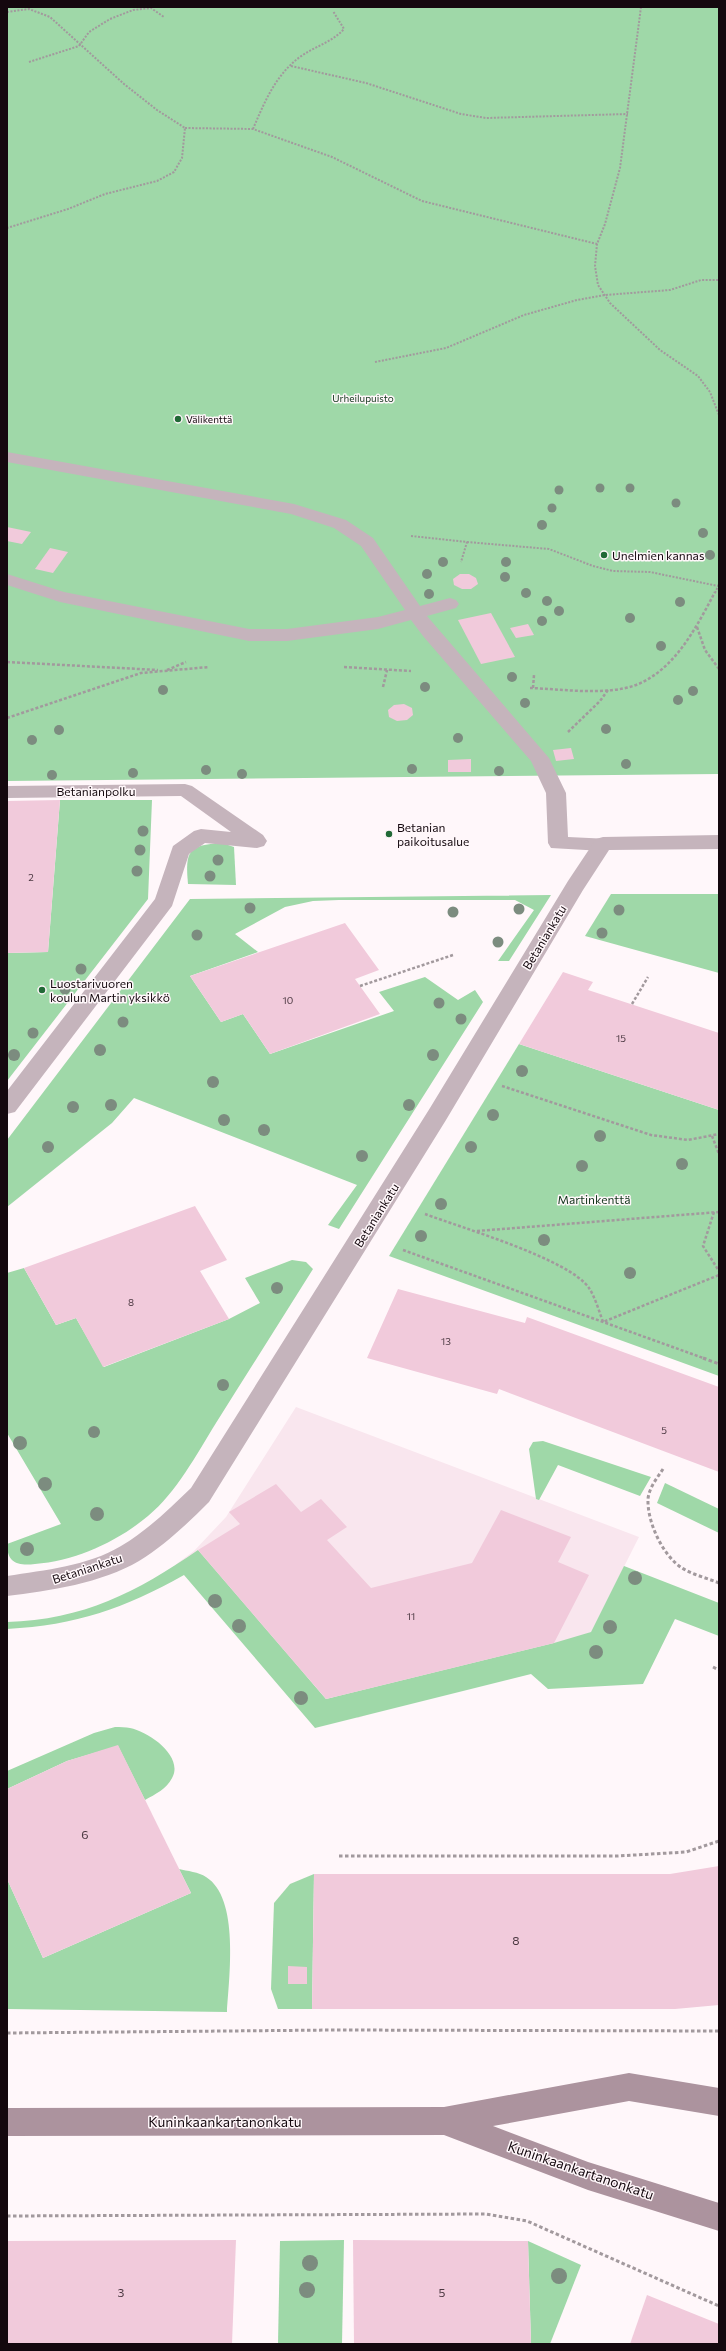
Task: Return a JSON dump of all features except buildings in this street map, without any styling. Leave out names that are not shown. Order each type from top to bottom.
[{"type":"main road","name":"Kuninkaankartanonkatu","points":[[7,2122],[444,2121],[629,2087],[719,2102]]},
{"type":"main road","name":"Kuninkaankartanonkatu","points":[[444,2121],[588,2176],[644,2192],[719,2218]]},
{"type":"street","points":[[7,457],[294,509],[340,524],[367,542],[429,632],[470,681],[539,758],[556,793],[558,843],[603,844],[719,842]]},
{"type":"street","points":[[7,579],[60,597],[249,635],[286,635],[354,626],[417,614],[450,604]]},
{"type":"street","name":"Betanianpolku","points":[[7,792],[185,790],[257,841],[201,836],[180,851],[165,901],[7,1106]]},
{"type":"street","name":"Betaniankatu","points":[[7,1586],[57,1579],[94,1568],[129,1554],[164,1530],[200,1494],[360,1241],[575,886],[603,844]]},
{"type":"path","points":[[26,7],[50,17],[124,84],[157,110],[185,128],[253,129],[332,157],[422,201],[597,244]]},
{"type":"path","points":[[641,7],[620,168],[605,224],[597,244],[595,266],[598,285],[610,303],[660,350],[698,376],[710,392],[719,415]]},
{"type":"path","points":[[29,62],[79,46],[79,43],[86,32],[103,22],[130,10],[153,8],[164,17]]},
{"type":"path","points":[[7,12],[29,9]]},
{"type":"path","points":[[253,129],[281,74],[301,56],[324,46],[338,37],[344,29],[333,11]]},
{"type":"path","points":[[291,66],[366,83],[461,114],[486,118],[628,114]]},
{"type":"path","points":[[7,228],[37,216],[68,209],[106,194],[157,181],[174,172],[182,158],[185,128]]},
{"type":"path","points":[[375,362],[446,348],[524,315],[577,300],[605,295],[670,290],[701,280],[719,280]]},
{"type":"path","points":[[343,667],[421,672],[470,681],[533,688],[609,690],[636,685],[665,667],[697,627],[718,585],[650,572],[613,571],[593,566],[549,549],[467,542],[415,535],[367,542]]},
{"type":"path","points":[[461,562],[467,542]]},
{"type":"path","points":[[697,627],[705,650],[719,669]]},
{"type":"path","points":[[7,662],[164,671],[249,635]]},
{"type":"path","points":[[7,718],[141,673],[214,666]]},
{"type":"path","points":[[384,687],[387,670]]},
{"type":"path","points":[[533,688],[534,675]]},
{"type":"path","points":[[539,758],[600,701],[609,690]]},
{"type":"path","points":[[360,986],[453,955]]},
{"type":"path","points":[[632,1004],[648,977]]},
{"type":"path","points":[[512,1090],[650,1135],[688,1140],[719,1134]]},
{"type":"path","points":[[712,1136],[719,1154]]},
{"type":"path","points":[[418,1211],[550,1260],[574,1273],[588,1288],[603,1322]]},
{"type":"path","points":[[714,1212],[703,1246],[719,1271]]},
{"type":"path","points":[[475,1231],[719,1212]]},
{"type":"path","points":[[396,1248],[719,1364]]},
{"type":"path","points":[[603,1322],[719,1275]]},
{"type":"path","points":[[663,1469],[649,1493],[648,1500],[654,1526],[669,1558],[681,1568],[719,1583]]},
{"type":"path","points":[[713,1667],[719,1670]]},
{"type":"path","points":[[339,1856],[618,1856],[686,1852],[719,1841]]},
{"type":"path","points":[[7,2033],[336,2030],[719,2031]]},
{"type":"path","points":[[7,2216],[486,2214],[527,2221],[719,2306]]},
{"type":"shaded area","points":[[296,1407],[639,1537],[591,1632],[358,1718],[184,1575],[175,1565],[194,1551],[226,1517]]},
{"type":"green space","name":"Urheilupuisto","points":[[7,7],[719,7],[719,774],[7,781]]},
{"type":"green space","name":"Luostarivuoren koulun Martin yksikkö","points":[[60,800],[152,800],[148,899],[7,1081],[7,953],[48,952]]},
{"type":"green space","points":[[222,843],[234,847],[236,885],[188,884],[187,864],[188,857],[191,852],[202,846]]},
{"type":"green space","points":[[611,894],[719,894],[719,973],[585,936]]},
{"type":"green space","points":[[551,895],[509,961],[498,961],[534,910],[515,900],[313,901],[285,907],[235,934],[258,952],[190,976],[221,1022],[243,1014],[270,1054],[394,1011],[379,992],[425,977],[458,1000],[475,990],[483,1002],[339,1229],[328,1225],[357,1185],[134,1098],[112,1123],[7,1207],[7,1140],[190,899]]},
{"type":"green space","name":"Martinkenttä","points":[[519,1044],[719,1110],[719,1376],[389,1256]]},
{"type":"green space","points":[[292,1260],[306,1262],[313,1269],[185,1472],[168,1496],[148,1516],[136,1525],[95,1549],[65,1559],[50,1562],[19,1564],[11,1559],[7,1544],[61,1524],[7,1433],[7,1273],[24,1268],[56,1325],[76,1318],[104,1367],[229,1319],[260,1303],[245,1278]]},
{"type":"green space","points":[[543,1441],[651,1477],[640,1496],[558,1465],[539,1500],[536,1499],[529,1449],[533,1442]]},
{"type":"green space","points":[[665,1483],[719,1509],[719,1533],[657,1503]]},
{"type":"green space","points":[[198,1550],[326,1699],[554,1643],[591,1632],[624,1566],[719,1603],[719,1636],[675,1619],[643,1684],[548,1689],[531,1674],[315,1728],[184,1575],[162,1587],[120,1606],[99,1613],[56,1624],[7,1629],[7,1622],[60,1616],[108,1601],[153,1579]]},
{"type":"green space","points":[[115,1727],[130,1728],[146,1734],[162,1746],[173,1760],[175,1768],[171,1780],[165,1787],[145,1800],[118,1746],[67,1761],[7,1789],[7,1771],[94,1733]]},
{"type":"green space","points":[[179,1869],[206,1877],[217,1887],[224,1902],[230,1940],[227,2012],[7,2009],[7,1879],[43,1958],[191,1893]]},
{"type":"green space","points":[[314,1874],[312,2009],[278,2009],[271,1989],[274,1903],[290,1884]]},
{"type":"green space","points":[[344,2240],[342,2344],[278,2344],[280,2241]]},
{"type":"green space","points":[[528,2241],[581,2265],[550,2344],[531,2344]]},
{"type":"place","name":"Välikenttä","points":[[178,419]]},
{"type":"place","name":"Unelmien kannas","points":[[604,555]]},
{"type":"place","name":"Betanian paikoitusalue","points":[[389,834]]},
{"type":"place","name":"Luostarivuoren koulun Martin yksikkö","points":[[42,990]]}]
